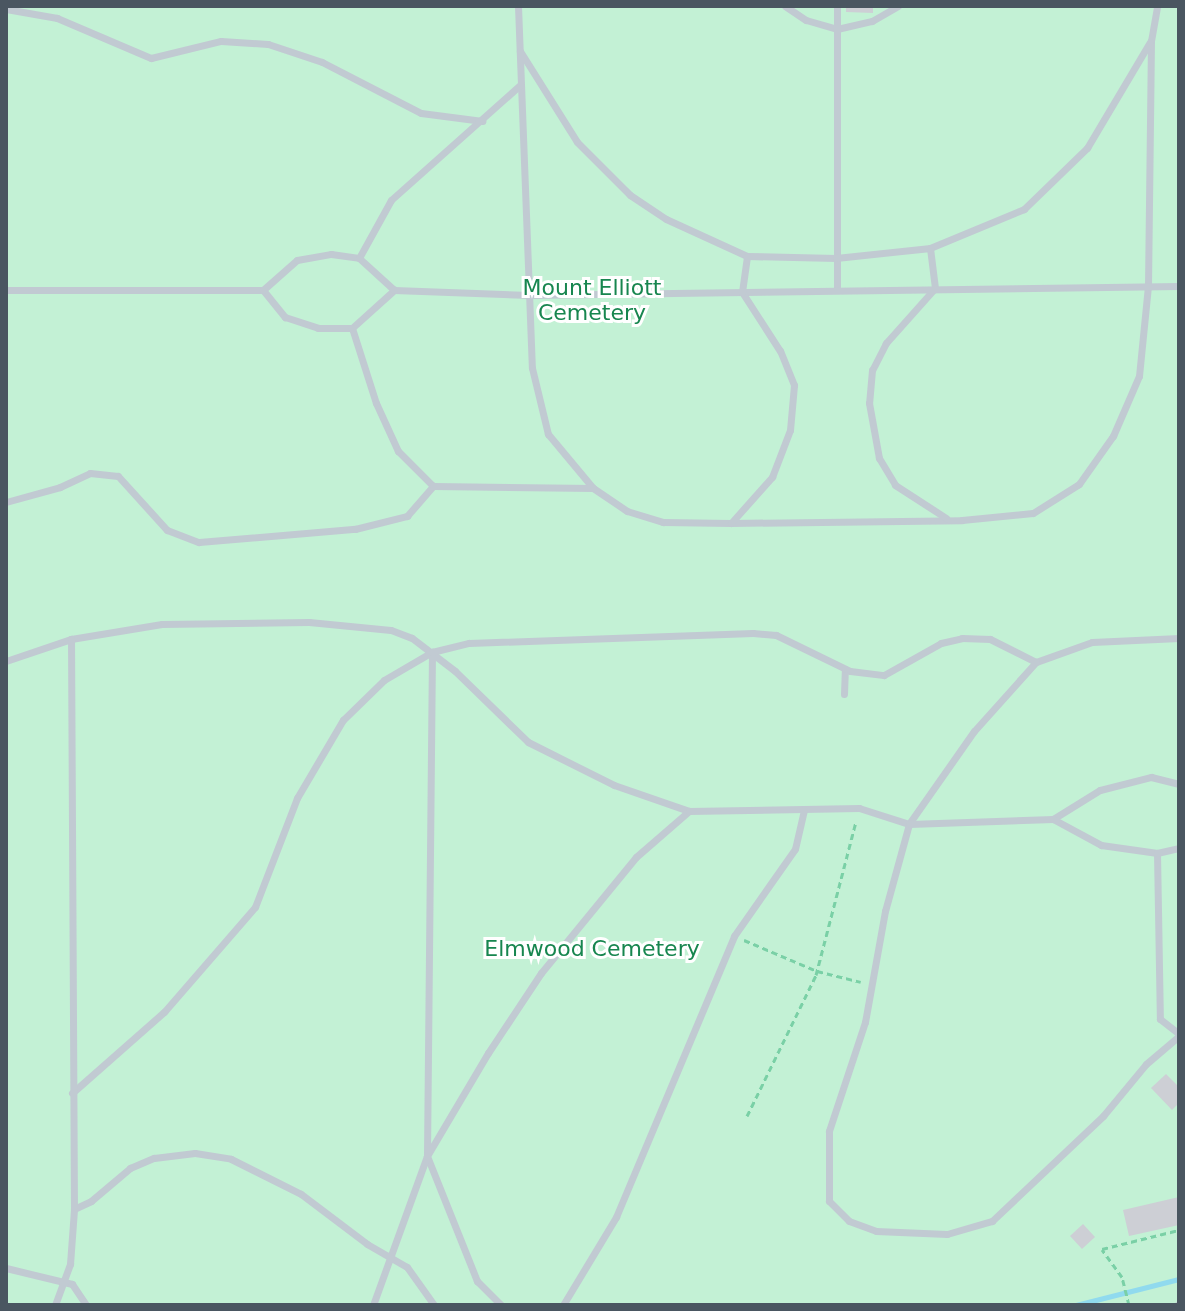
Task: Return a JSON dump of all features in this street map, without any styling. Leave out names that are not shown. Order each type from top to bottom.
[{"type":"lane","points":[[518,6],[532,368],[548,434],[593,488],[627,511],[663,522],[731,523],[948,520],[1033,513],[1079,484],[1113,436],[1139,376],[1148,286],[1151,41],[1157,6]]},
{"type":"lane","points":[[785,6],[806,20],[837,29],[872,21],[898,6]]},
{"type":"lane","points":[[837,6],[837,289]]},
{"type":"lane","points":[[6,9],[57,18],[151,58],[199,44],[268,44],[322,62],[421,113],[482,121]]},
{"type":"lane","points":[[518,47],[554,113],[630,195],[706,240],[747,256],[836,258],[930,248],[1024,209],[1058,179],[1113,112],[1151,41]]},
{"type":"lane","points":[[359,258],[391,200],[520,85]]},
{"type":"lane","points":[[930,248],[935,288],[886,343],[872,370],[869,403],[879,458],[895,485],[948,520]]},
{"type":"lane","points":[[6,290],[263,290],[297,260],[331,254],[359,258],[394,290],[529,295],[1179,286]]},
{"type":"lane","points":[[731,523],[772,477],[790,430],[794,385],[742,292],[747,256]]},
{"type":"lane","points":[[263,290],[285,317],[318,328],[352,328],[394,290]]},
{"type":"lane","points":[[352,328],[376,403],[398,451],[433,486],[593,488]]},
{"type":"lane","points":[[6,502],[60,487],[90,473],[118,476],[167,530],[199,542],[238,541],[355,529],[407,516],[433,486]]},
{"type":"lane","points":[[6,661],[71,639],[162,624],[309,622],[391,630],[432,652],[528,742],[614,785],[689,811],[859,808],[909,824],[1053,819],[1100,790],[1151,777],[1179,784]]},
{"type":"lane","points":[[72,1093],[164,1012],[255,907],[297,798],[343,720],[384,680],[432,652],[469,643],[753,633],[776,635],[845,669],[884,675],[941,643],[962,638],[990,639],[1036,662]]},
{"type":"lane","points":[[1157,853],[1160,1019],[1179,1035],[1069,1150],[992,1221],[947,1234],[876,1231],[849,1221],[829,1201],[826,1166],[829,1131],[847,1085],[909,824],[974,731],[1036,662],[1092,642],[1179,638]]},
{"type":"lane","points":[[55,1305],[73,1245],[74,1209],[71,639]]},
{"type":"lane","points":[[432,652],[427,1156],[477,1281],[501,1305]]},
{"type":"lane","points":[[844,694],[845,669]]},
{"type":"lane","points":[[563,1305],[616,1217],[734,936],[795,849],[804,810]]},
{"type":"lane","points":[[373,1305],[393,1257],[427,1156],[541,973],[636,857],[689,811]]},
{"type":"lane","points":[[1053,819],[1101,845],[1157,853],[1179,848]]},
{"type":"lane","points":[[74,1209],[141,1163],[168,1154],[215,1155],[262,1171],[393,1257],[419,1280],[434,1305]]},
{"type":"lane","points":[[6,1268],[77,1287],[86,1305]]},
{"type":"path","points":[[747,1116],[817,971],[859,808]]},
{"type":"path","points":[[734,936],[817,971],[872,984]]},
{"type":"path","points":[[1129,1305],[1122,1277],[1102,1249],[1179,1230]]},
{"type":"green space","points":[[6,6],[1179,6],[1179,1305],[6,1305]]},
{"type":"building","points":[[846,6],[873,6],[873,13],[846,12]]},
{"type":"building","points":[[1166,1074],[1179,1087],[1179,1103],[1172,1110],[1151,1088]]},
{"type":"building","points":[[1179,1197],[1179,1225],[1129,1236],[1123,1210]]},
{"type":"building","points":[[1083,1224],[1095,1237],[1082,1249],[1070,1236]]},
{"type":"waterway","points":[[1076,1305],[1179,1279]]},
{"type":"park label","name":"Mount Elliott Cemetery","points":[[592,300]]},
{"type":"park label","name":"Elmwood Cemetery","points":[[592,949]]}]
